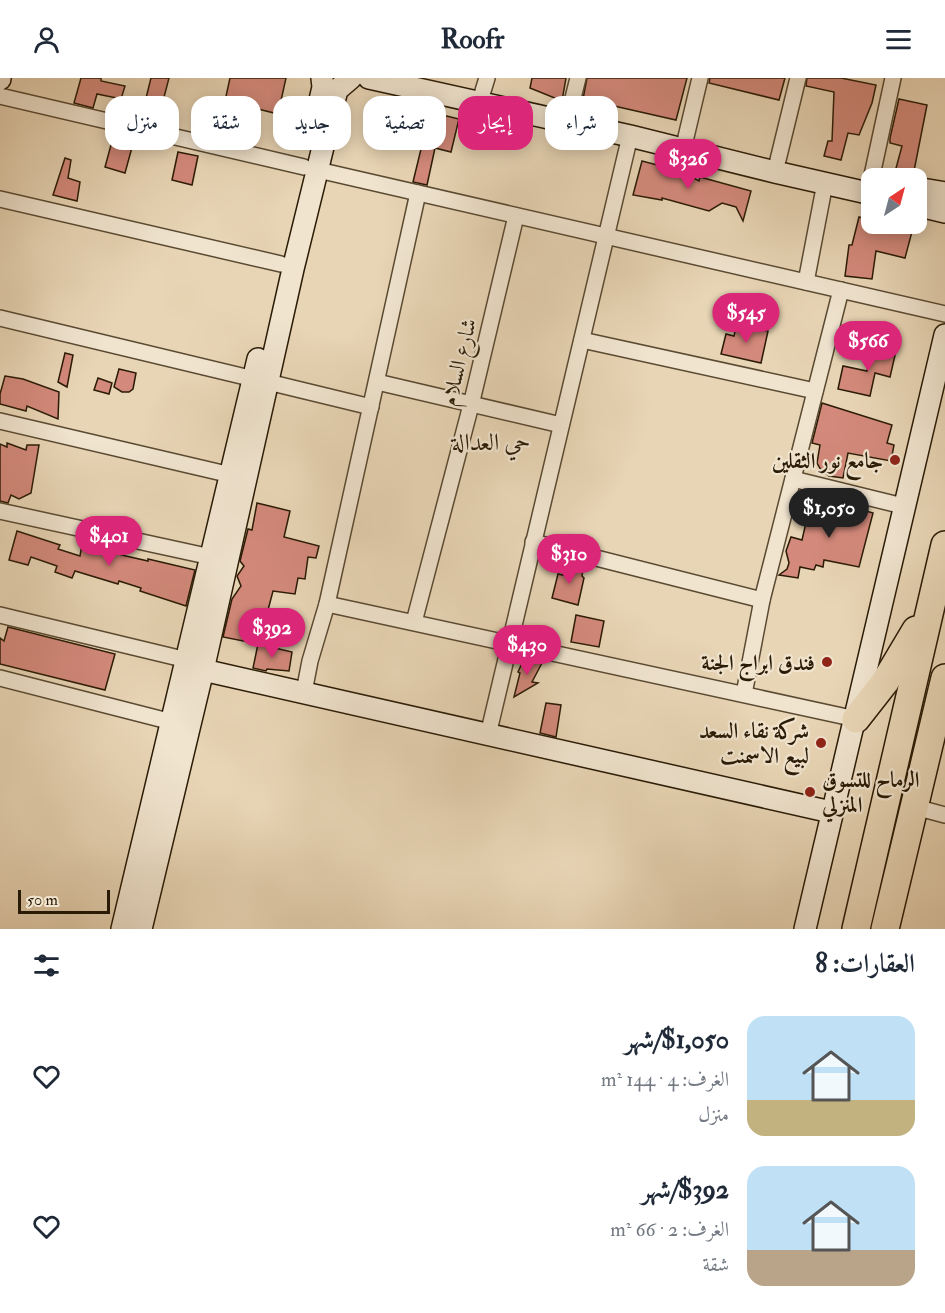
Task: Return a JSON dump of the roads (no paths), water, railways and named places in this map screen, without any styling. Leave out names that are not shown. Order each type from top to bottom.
[{"type":"highway","points":[[856,929],[945,545]]},
{"type":"highway","points":[[856,719],[906,650],[932,600]]},
{"type":"highway","points":[[885,929],[945,678]]},
{"type":"street","points":[[369,78],[483,91],[630,136],[799,171],[861,179]]},
{"type":"street","points":[[427,78],[545,105]]},
{"type":"street","points":[[574,96],[578,78]]},
{"type":"street","points":[[686,137],[700,78]]},
{"type":"street","points":[[778,160],[798,78]]},
{"type":"street","points":[[874,168],[893,78]]},
{"type":"street","points":[[122,929],[138,914],[261,380],[333,83]]},
{"type":"street","points":[[0,96],[945,314]]},
{"type":"street","points":[[618,121],[778,160],[825,183],[861,191]]},
{"type":"street","points":[[488,735],[630,136]]},
{"type":"street","points":[[220,559],[231,475],[261,380],[281,264],[311,169]]},
{"type":"street","points":[[806,282],[825,183]]},
{"type":"street","points":[[927,190],[945,193]]},
{"type":"street","points":[[304,692],[310,660],[327,604],[418,193]]},
{"type":"street","points":[[0,199],[281,264]]},
{"type":"street","points":[[927,208],[945,212]]},
{"type":"street","name":"شارع السلام","points":[[414,622],[471,405],[516,216]]},
{"type":"street","points":[[744,694],[762,600],[841,290]]},
{"type":"street","points":[[0,318],[372,407]]},
{"type":"street","points":[[805,929],[945,335]]},
{"type":"street","points":[[582,340],[815,391]]},
{"type":"street","points":[[376,382],[561,425]]},
{"type":"street","points":[[0,421],[231,475]]},
{"type":"street","points":[[793,478],[903,506]]},
{"type":"street","points":[[0,511],[220,559]]},
{"type":"street","points":[[533,542],[762,600]]},
{"type":"street","points":[[327,604],[856,719]]},
{"type":"street","points":[[0,615],[304,692],[831,812]]},
{"type":"street","points":[[138,914],[172,722],[195,665]]},
{"type":"street","points":[[0,678],[172,722]]},
{"type":"street","points":[[915,807],[945,815]]},
{"type":"place","name":"جامع نور الثقلين","points":[[895,460]]},
{"type":"place","name":"فندق ابراج الجنة","points":[[827,662]]},
{"type":"place","name":"شركة نقاء السعد لبيع الاسمنت","points":[[821,743]]},
{"type":"place","name":"الرماح للتسوق المنزلي","points":[[810,792]]},
{"type":"district","name":"حي العدالة","points":[[491,442]]}]
